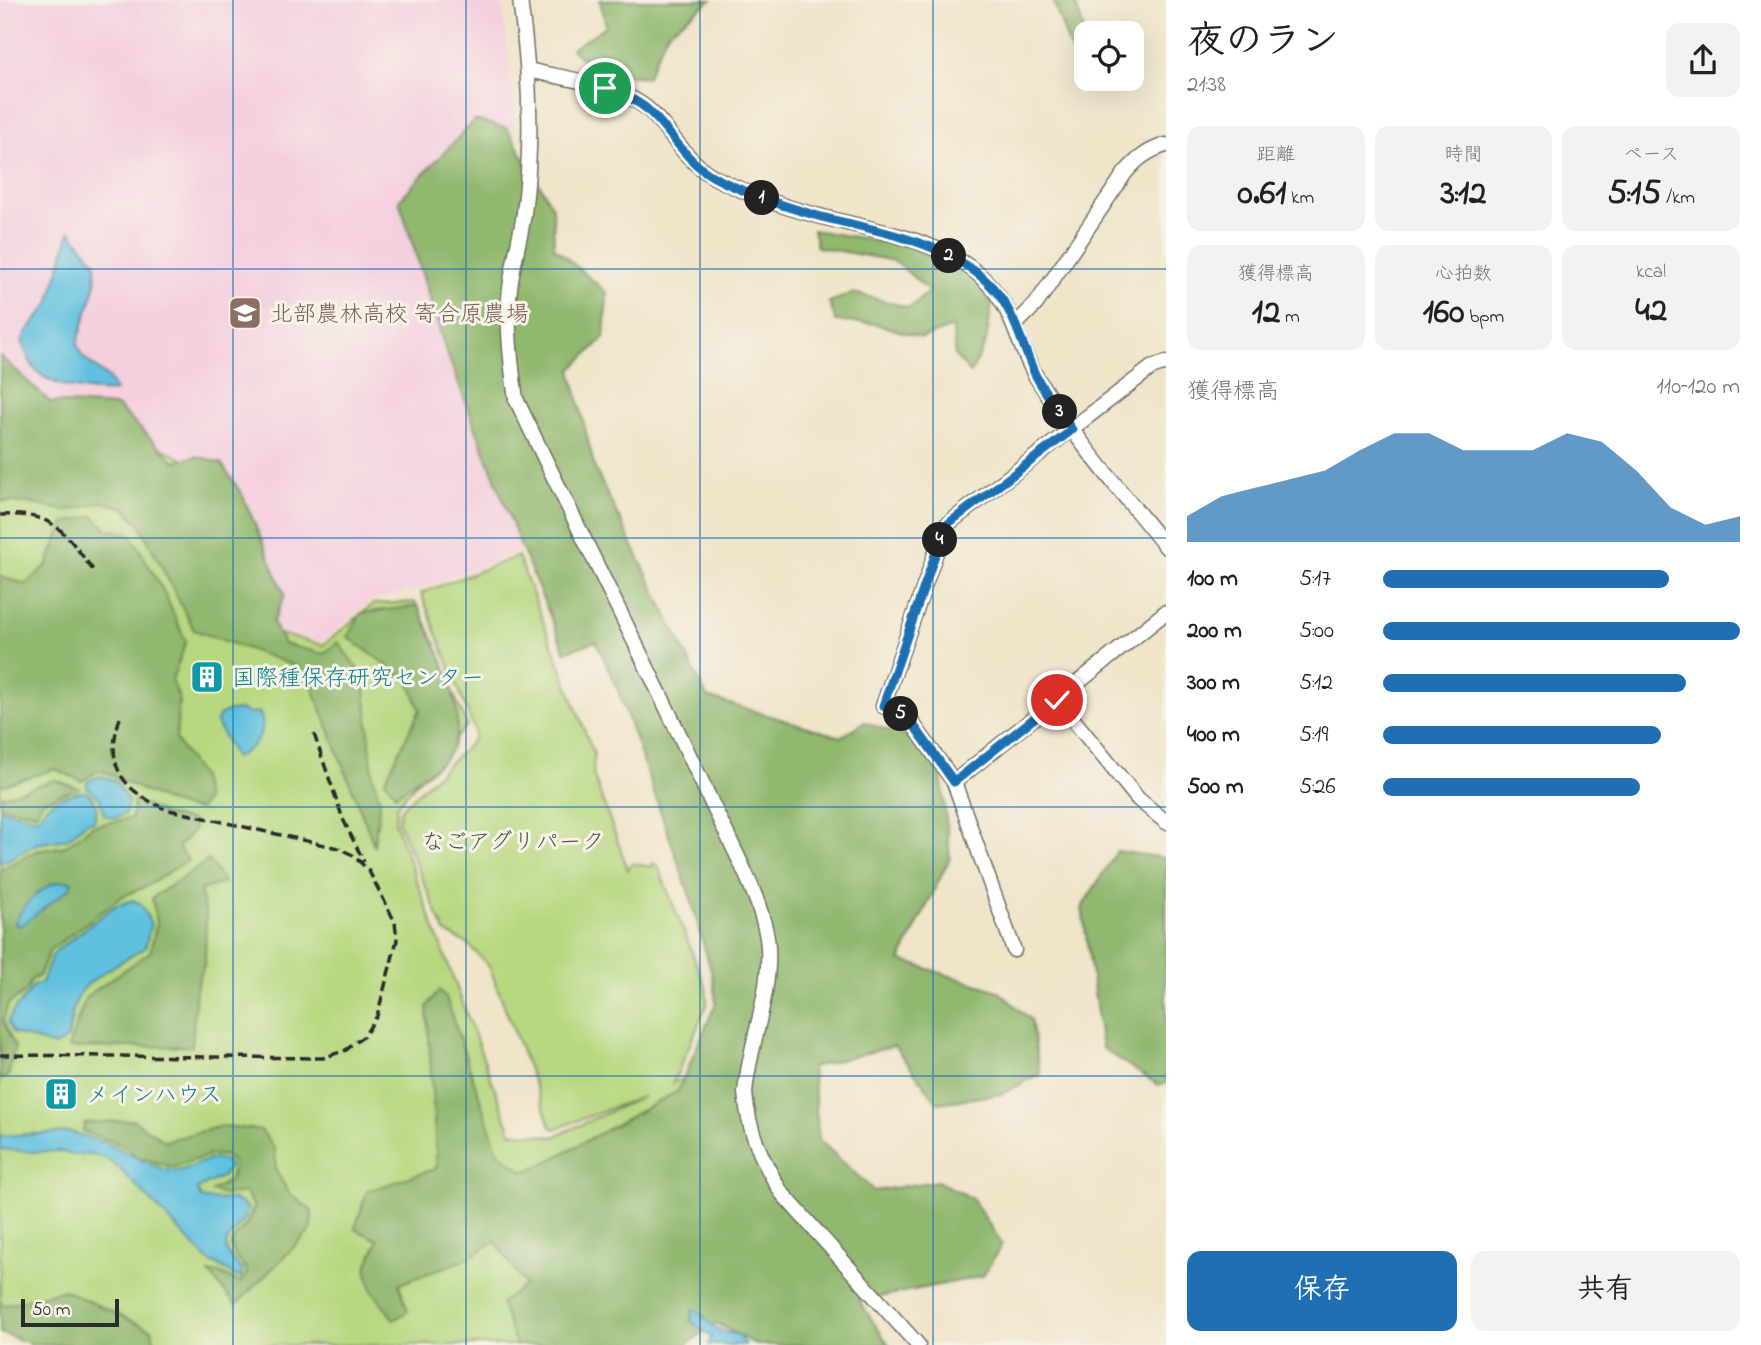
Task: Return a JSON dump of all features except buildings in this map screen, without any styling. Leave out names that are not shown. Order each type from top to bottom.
[{"type":"street","points":[[520,0],[528,70],[529,136],[526,191],[509,297],[509,350],[516,399],[670,714],[763,920],[768,946],[767,976],[745,1093],[753,1137],[781,1192],[919,1345]]},
{"type":"street","points":[[528,70],[605,88],[637,101],[651,112],[687,156],[702,169],[760,197],[927,246],[959,261],[978,274],[999,295],[1015,325],[1035,376],[1072,430],[1166,547]]},
{"type":"street","points":[[1015,325],[1036,304],[1125,173],[1153,149],[1166,145]]},
{"type":"street","points":[[1014,950],[954,782],[908,717],[883,706],[945,526],[1151,369],[1166,363]]},
{"type":"street","points":[[954,782],[1166,612]]},
{"type":"street","points":[[1057,700],[1138,799],[1166,821]]},
{"type":"shaded area","name":"北部農林高校 寄合原農場","points":[[0,0],[499,0],[504,19],[515,116],[510,203],[571,532],[416,590],[371,600],[322,642],[264,628],[219,478],[137,432],[75,427],[0,357]]},
{"type":"green space","points":[[600,0],[711,0],[667,33],[647,77],[606,71],[589,63],[571,49],[606,26]]},
{"type":"green space","points":[[1053,0],[1074,0],[1081,21],[1074,21],[1074,60]]},
{"type":"green space","points":[[475,120],[507,128],[553,208],[554,247],[607,293],[604,338],[571,370],[595,469],[707,697],[841,737],[864,722],[911,738],[941,771],[950,858],[900,960],[998,991],[1031,1020],[1040,1074],[1002,1094],[938,1103],[894,1046],[812,1067],[819,1140],[874,1191],[937,1181],[972,1198],[1002,1244],[983,1276],[859,1301],[889,1345],[757,1345],[716,1323],[686,1345],[516,1345],[501,1303],[525,1285],[495,1241],[469,1258],[399,1284],[408,1311],[394,1320],[372,1290],[366,1269],[378,1240],[355,1229],[367,1191],[437,1168],[427,1007],[439,990],[446,998],[498,1152],[524,1172],[678,1091],[716,1003],[713,978],[690,896],[618,690],[596,641],[565,652],[520,544],[445,348],[399,200]]},
{"type":"green space","points":[[813,230],[909,246],[974,276],[992,304],[986,342],[971,373],[955,356],[953,327],[922,338],[876,324],[836,321],[829,302],[854,293],[910,308],[929,291],[895,261],[817,247]]},
{"type":"green space","points":[[0,356],[50,402],[117,406],[175,462],[197,456],[221,463],[242,494],[285,595],[273,622],[284,644],[324,654],[338,642],[364,678],[373,776],[380,801],[374,845],[312,686],[296,666],[194,630],[140,525],[125,508],[103,502],[67,511],[28,503],[0,501]]},
{"type":"green space","name":"なごアグリパーク","points":[[0,361],[28,396],[137,434],[218,479],[264,630],[323,645],[373,604],[415,602],[467,725],[397,805],[395,823],[511,1132],[554,1137],[644,1096],[555,1129],[551,1127],[489,966],[468,944],[445,932],[398,822],[401,808],[474,738],[474,729],[421,593],[518,556],[594,755],[593,774],[628,870],[632,863],[652,867],[653,863],[658,866],[706,988],[707,1005],[673,1083],[689,1076],[661,1345],[72,1345],[0,1331]]},
{"type":"green space","points":[[93,516],[108,530],[130,533],[164,592],[186,642],[172,680],[179,698],[176,740],[201,777],[206,799],[199,810],[160,799],[99,770],[82,781],[55,769],[0,786],[0,577],[26,584],[47,565],[64,523]]},
{"type":"green space","points":[[418,606],[450,683],[456,705],[457,725],[454,744],[444,759],[396,795],[385,780],[420,710],[409,682],[348,637],[361,613]]},
{"type":"green space","points":[[55,780],[78,788],[42,801],[36,813],[0,806],[0,797]]},
{"type":"green space","points":[[134,800],[166,815],[193,821],[194,830],[178,847],[188,860],[147,886],[123,896],[50,950],[39,976],[31,980],[27,991],[8,1004],[3,1021],[15,1047],[8,1076],[0,1080],[0,870],[36,851],[66,846],[92,826],[132,818]]},
{"type":"green space","points":[[1117,851],[1166,858],[1166,1083],[1158,1085],[1102,1048],[1082,907]]},
{"type":"green space","points":[[209,860],[224,883],[200,890],[206,916],[205,962],[196,988],[192,1046],[68,1048],[86,997],[150,952],[157,922],[152,898]]},
{"type":"green space","points":[[133,1120],[165,1141],[222,1126],[261,1130],[275,1149],[276,1170],[288,1192],[312,1211],[311,1230],[236,1305],[209,1273],[219,1273],[240,1283],[246,1276],[247,1269],[236,1258],[231,1246],[233,1239],[246,1225],[254,1207],[245,1192],[224,1195],[212,1191],[230,1180],[234,1164],[225,1155],[210,1155],[173,1167],[135,1156],[125,1146],[83,1131],[85,1123]]},
{"type":"green space","points":[[64,1290],[152,1330],[155,1345],[29,1345],[0,1333],[0,1303],[5,1305]]},
{"type":"water","points":[[70,231],[96,263],[95,287],[77,344],[82,356],[109,379],[116,391],[95,391],[51,381],[35,369],[22,343],[25,334],[49,304]]},
{"type":"water","points":[[241,710],[249,714],[259,712],[262,727],[253,745],[235,758],[217,723],[222,713]]},
{"type":"water","points":[[99,776],[116,781],[128,801],[125,814],[114,818],[104,815],[100,798],[87,787],[87,782]]},
{"type":"water","points":[[80,792],[88,793],[95,803],[94,821],[87,822],[67,839],[36,844],[0,862],[0,809],[39,817],[47,806],[56,800]]},
{"type":"water","points":[[60,881],[72,882],[70,888],[21,926],[15,924],[22,910],[33,898],[46,887]]},
{"type":"water","points":[[133,900],[140,903],[151,924],[145,948],[83,989],[75,1005],[68,1038],[55,1046],[13,1033],[8,1023],[10,1017],[33,986],[42,983],[51,958],[57,950],[115,906]]},
{"type":"water","points":[[70,1132],[173,1171],[180,1171],[210,1159],[224,1161],[230,1166],[223,1176],[197,1189],[201,1198],[237,1201],[248,1209],[226,1245],[232,1260],[243,1270],[241,1278],[210,1262],[120,1169],[105,1158],[59,1151],[0,1149],[0,1136]]},
{"type":"water","points":[[693,1309],[716,1328],[738,1336],[746,1345],[709,1345],[711,1337],[691,1321]]},
{"type":"railway","points":[[0,515],[33,517],[55,526],[65,534],[93,570]]},
{"type":"railway","points":[[0,1055],[323,1058],[346,1050],[364,1036],[377,1016],[397,940],[395,922],[369,871],[353,855],[338,848],[165,809],[150,801],[137,793],[120,774],[114,749],[120,718]]},
{"type":"railway","points":[[314,734],[343,819],[364,862]]},
{"type":"place","name":"北部農林高校 寄合原農場","points":[[245,313]]},
{"type":"place","name":"国際種保存研究センター","points":[[207,677]]},
{"type":"place","name":"メインハウス","points":[[61,1094]]},
{"type":"route","points":[[605,88],[637,101],[651,112],[687,156],[714,177],[760,197],[814,215],[927,246],[959,261],[978,274],[999,295],[1015,325],[1035,376],[1072,430],[945,526],[883,706],[908,717],[954,782],[1057,700]]}]
